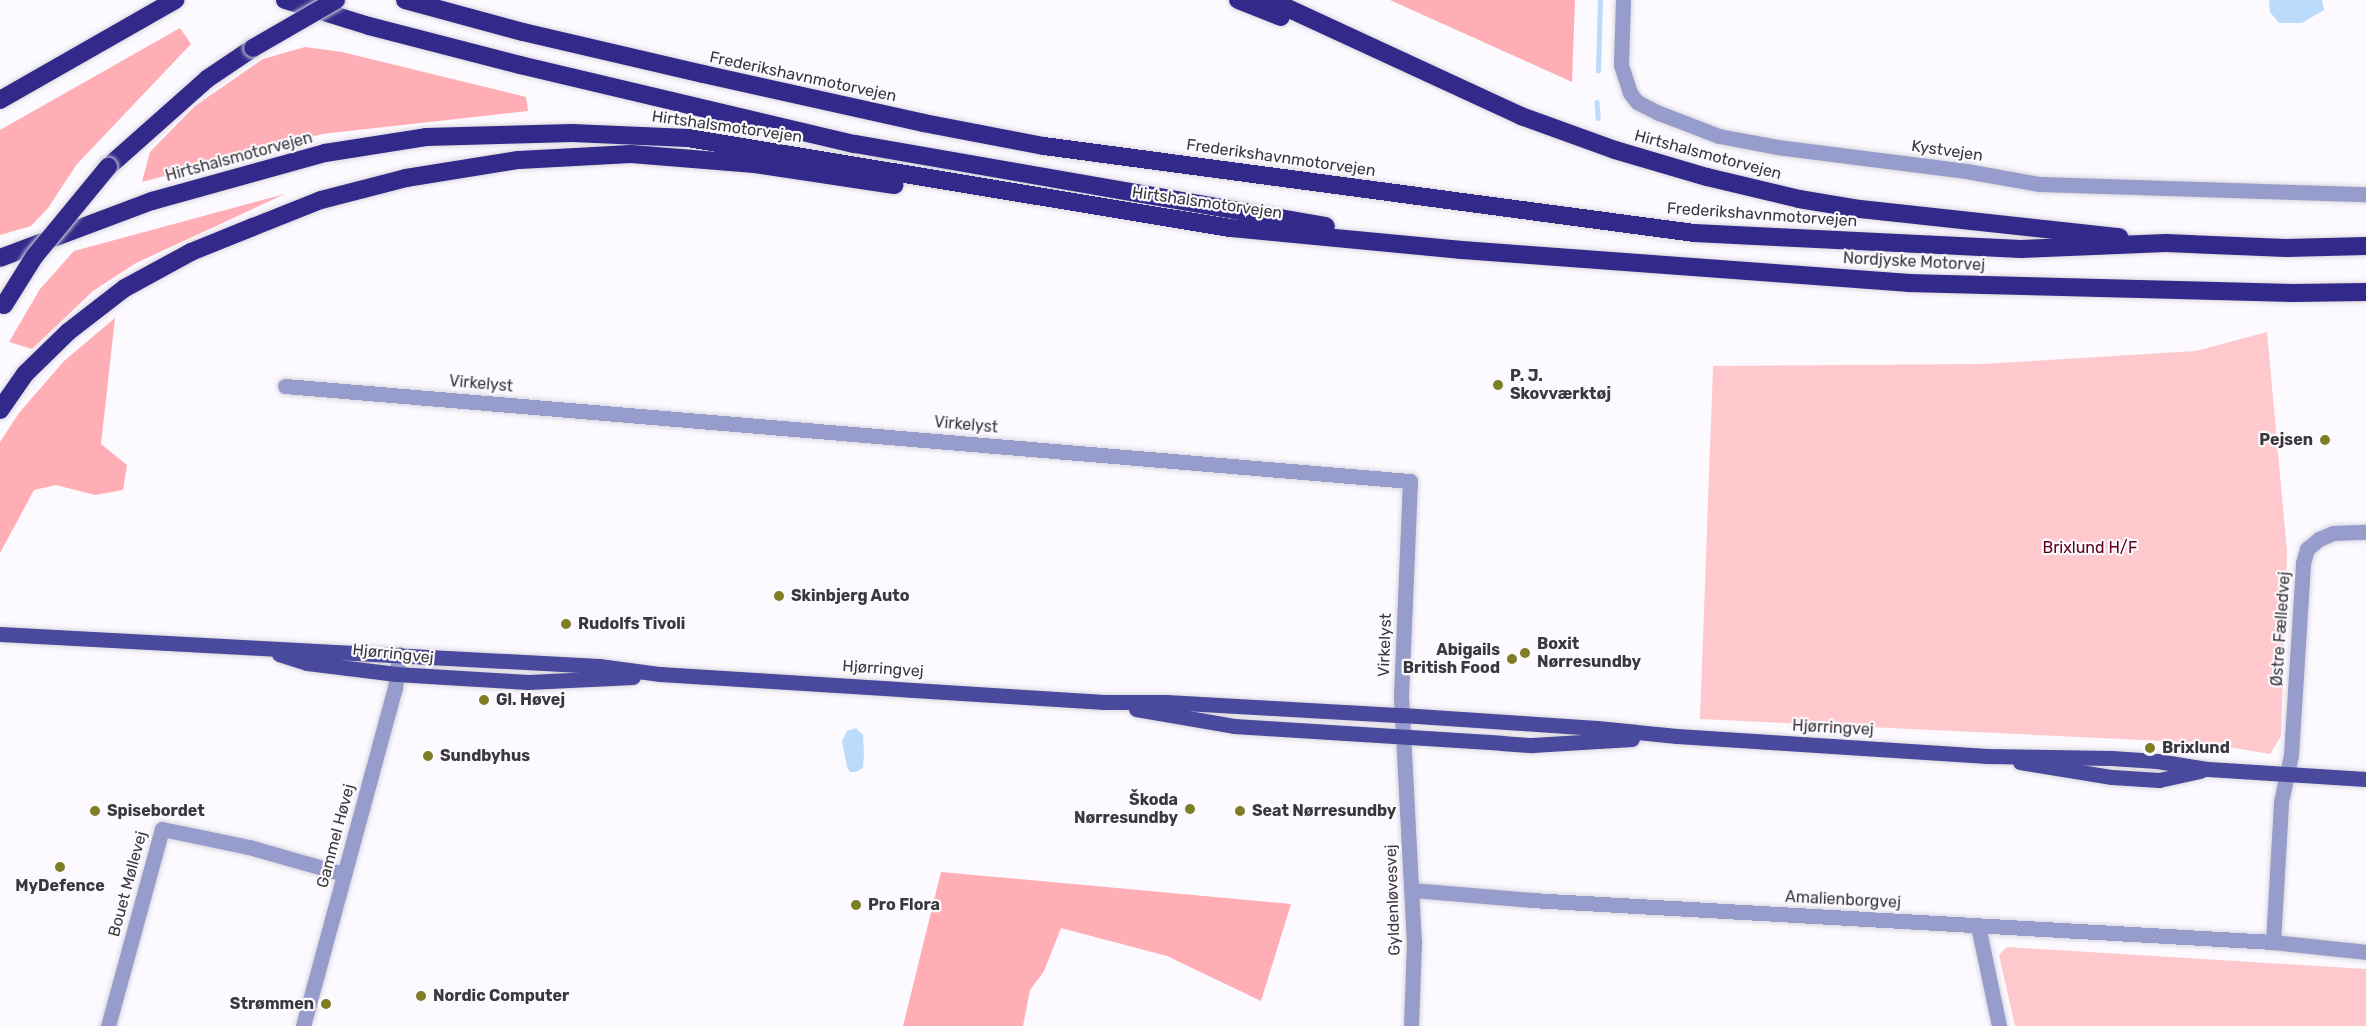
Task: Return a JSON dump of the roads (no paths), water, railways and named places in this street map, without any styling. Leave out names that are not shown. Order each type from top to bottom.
[{"type":"highway","points":[[0,100],[175,0]]},
{"type":"highway","points":[[285,0],[369,26],[519,65],[855,144],[1461,250]]},
{"type":"highway","points":[[2,309],[34,257],[108,167],[207,79],[253,48],[336,0]]},
{"type":"highway","name":"Frederikshavnmotorvejen","points":[[405,0],[523,32],[703,74],[924,123],[1055,147],[1694,233],[2021,249],[2166,243]]},
{"type":"highway","points":[[1238,0],[1423,72]]},
{"type":"highway","name":"Hirtshalsmotorvejen","points":[[1270,0],[1521,116],[1615,150],[1707,177],[1798,199],[1860,209],[2077,231],[2166,243]]},
{"type":"highway","name":"Hirtshalsmotorvejen","points":[[0,258],[152,201],[325,153],[426,137],[572,133],[687,138],[1230,228],[1461,250]]},
{"type":"highway","points":[[0,410],[26,374],[68,332],[125,288],[191,252],[321,200],[406,178],[519,160],[631,154],[684,157],[1230,228]]},
{"type":"highway","points":[[2166,243],[2286,248],[2366,246]]},
{"type":"highway","name":"Nordjyske Motorvej","points":[[1461,250],[1908,283],[2293,294],[2366,292]]},
{"type":"main road","name":"Hjørringvej","points":[[0,634],[267,650],[309,649],[399,654],[599,666],[660,674],[1104,702],[1166,702],[1597,728],[1677,736],[1987,756],[2054,769],[2159,780],[2208,769],[2366,779]]},
{"type":"main road","name":"Hjørringvej","points":[[267,650],[307,663],[396,674],[528,682],[599,680],[660,674]]},
{"type":"main road","name":"Hjørringvej","points":[[1104,702],[1234,726],[1532,745],[1677,736]]},
{"type":"street","name":"Kystvejen","points":[[1623,0],[1621,65],[1630,93],[1637,102],[1659,113],[1719,136],[1777,147],[1966,171],[2040,184],[2366,194]]},
{"type":"street","name":"Virkelyst","points":[[285,386],[1410,481],[1402,715]]},
{"type":"street","name":"Østre Fælledvej","points":[[2287,774],[2291,755],[2303,563],[2307,549],[2319,539],[2333,533],[2366,532]]},
{"type":"street","name":"Gammel Høvej","points":[[303,1026],[395,688],[399,654]]},
{"type":"street","points":[[1402,715],[1403,737]]},
{"type":"street","name":"Gyldenløvesvej","points":[[1403,737],[1412,890],[1411,1026]]},
{"type":"street","points":[[2273,942],[2281,802],[2287,774]]},
{"type":"street","name":"Bouet Møllevej","points":[[108,1026],[162,829],[249,847],[344,874]]},
{"type":"street","name":"Amalienborgvej","points":[[1412,890],[1555,901],[2273,942],[2366,952]]},
{"type":"street","points":[[1978,926],[1999,1026]]},
{"type":"water","points":[[2269,0],[2322,0],[2324,10],[2302,23],[2279,23],[2270,12]]},
{"type":"water","points":[[856,728],[863,735],[863,768],[850,772],[842,741],[847,731]]},
{"type":"waterway","points":[[1598,71],[1600,0]]},
{"type":"waterway","points":[[1597,102],[1598,118]]},
{"type":"place","name":"P. J. Skovværktøj","points":[[1498,385]]},
{"type":"place","name":"Pejsen","points":[[2325,440]]},
{"type":"place","name":"Skinbjerg Auto","points":[[779,596]]},
{"type":"place","name":"Rudolfs Tivoli","points":[[566,624]]},
{"type":"place","name":"Boxit Nørresundby","points":[[1525,653]]},
{"type":"place","name":"Abigails British Food","points":[[1512,659]]},
{"type":"place","name":"Gl. Høvej","points":[[484,700]]},
{"type":"place","name":"Brixlund","points":[[2150,748]]},
{"type":"place","name":"Sundbyhus","points":[[428,756]]},
{"type":"place","name":"Škoda Nørresundby","points":[[1190,809]]},
{"type":"place","name":"Spisebordet","points":[[95,811]]},
{"type":"place","name":"Seat Nørresundby","points":[[1240,811]]},
{"type":"place","name":"MyDefence","points":[[60,867]]},
{"type":"place","name":"Pro Flora","points":[[856,905]]},
{"type":"place","name":"Nordic Computer","points":[[421,996]]},
{"type":"place","name":"Strømmen","points":[[326,1004]]},
{"type":"park label","name":"Brixlund H/F","points":[[2090,548]]}]
